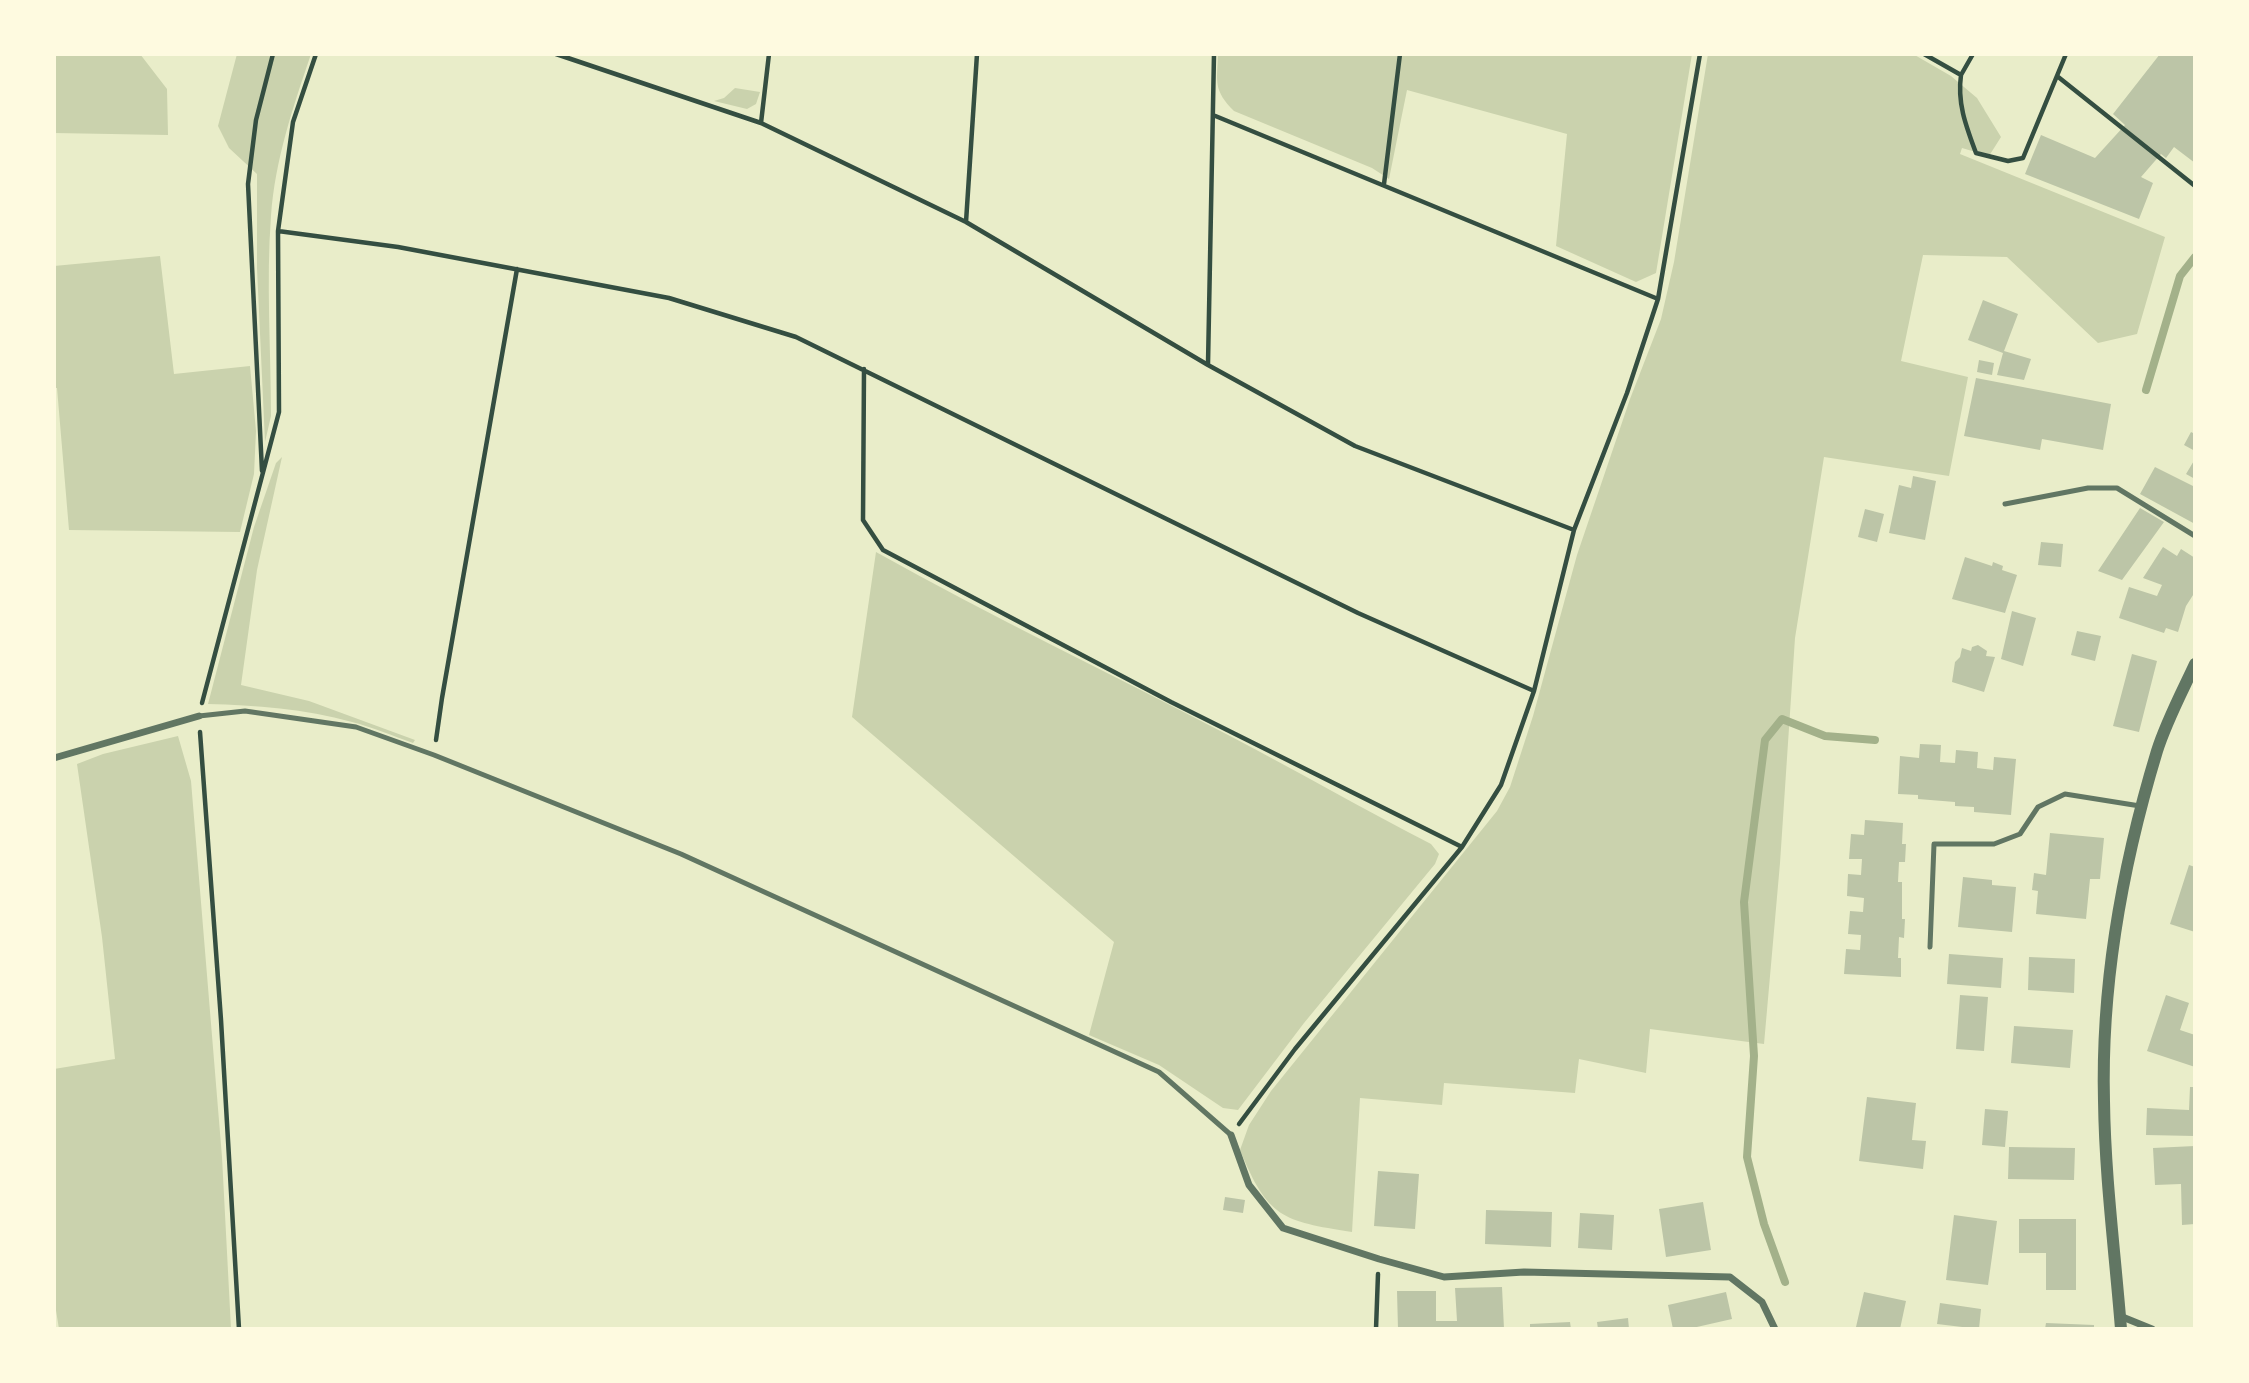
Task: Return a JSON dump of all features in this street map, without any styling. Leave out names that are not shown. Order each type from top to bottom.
[{"type":"street","points":[[2152,1329],[2121,1322],[2104,1101],[2106,1006],[2119,914],[2143,806],[2158,749],[2195,664]]},
{"type":"street","points":[[54,758],[199,716]]},
{"type":"street","points":[[1231,1135],[1249,1185],[1283,1228],[1444,1277],[1524,1272],[1730,1277],[1762,1302],[1775,1329]]},
{"type":"lane","points":[[2006,504],[2088,488],[2117,488],[2195,536]]},
{"type":"lane","points":[[199,716],[245,711],[356,727],[435,755],[681,854],[1158,1072],[1231,1135]]},
{"type":"lane","points":[[1930,947],[1934,844],[1994,844],[2020,834],[2038,807],[2065,794],[2143,806]]},
{"type":"path","points":[[262,476],[248,184],[256,120],[272,54]]},
{"type":"path","points":[[239,1329],[222,1033],[199,716],[279,412],[278,231],[293,122],[316,54]]},
{"type":"path","points":[[556,54],[761,123],[966,222],[1208,365],[1355,446],[1574,530]]},
{"type":"path","points":[[761,123],[769,54]]},
{"type":"path","points":[[966,222],[976,54]]},
{"type":"path","points":[[1208,365],[1214,54]]},
{"type":"path","points":[[1384,184],[1399,54]]},
{"type":"path","points":[[1231,1135],[1295,1049],[1462,847],[1502,785],[1534,691],[1574,530],[1627,393],[1658,299],[1700,54]]},
{"type":"path","points":[[1924,54],[1961,75]]},
{"type":"path","points":[[1973,54],[1961,75],[1958,94],[1962,115],[1976,152],[2008,161],[2023,158],[2066,54]]},
{"type":"path","points":[[2057,76],[2195,186]]},
{"type":"path","points":[[1213,115],[1658,299]]},
{"type":"path","points":[[278,231],[398,247],[669,298],[796,337],[1358,613],[1534,691]]},
{"type":"path","points":[[435,755],[442,698],[517,269]]},
{"type":"path","points":[[864,369],[863,520],[883,550],[1171,702],[1462,847]]},
{"type":"path","points":[[1376,1329],[1378,1259]]},
{"type":"green space","points":[[54,54],[140,54],[167,89],[168,135],[54,133]]},
{"type":"green space","points":[[237,54],[311,54],[286,134],[273,195],[269,266],[271,416],[265,442],[257,268],[257,174],[229,148],[218,126]]},
{"type":"green space","points":[[1218,54],[1692,54],[1656,273],[1636,282],[1556,246],[1567,134],[1407,90],[1389,179],[1372,168],[1234,111],[1219,91]]},
{"type":"green space","points":[[1708,54],[1913,54],[1951,76],[1977,98],[2001,137],[1989,156],[1962,148],[1960,154],[2165,237],[2137,334],[2098,343],[2007,257],[1923,255],[1901,361],[1968,377],[1949,476],[1824,457],[1795,638],[1780,863],[1764,1044],[1650,1029],[1646,1073],[1579,1059],[1575,1093],[1444,1083],[1442,1105],[1360,1098],[1352,1232],[1293,1219],[1269,1203],[1259,1190],[1240,1150],[1249,1125],[1271,1091],[1497,811],[1510,787],[1533,716],[1577,555],[1630,399],[1661,319],[1674,262]]},
{"type":"green space","points":[[735,88],[760,92],[756,104],[747,109],[714,101],[724,98]]},
{"type":"green space","points":[[160,256],[174,374],[250,366],[256,431],[254,474],[240,532],[69,530],[57,388],[54,388],[54,266]]},
{"type":"green space","points":[[282,457],[257,570],[241,685],[309,701],[415,740],[413,743],[360,724],[316,714],[208,704],[254,527],[276,463]]},
{"type":"green space","points":[[876,552],[1255,749],[1431,844],[1439,854],[1435,864],[1304,1023],[1238,1110],[1223,1108],[1159,1065],[1089,1035],[1114,942],[852,717]]},
{"type":"green space","points":[[178,736],[191,781],[222,1157],[231,1329],[59,1329],[54,1298],[54,1069],[115,1059],[102,937],[77,764],[103,754]]},
{"type":"building","points":[[2160,54],[2195,54],[2195,163],[2174,147],[2166,158],[2161,154],[2141,177],[2153,183],[2139,219],[2025,174],[2041,135],[2095,158],[2125,125],[2113,114]]},
{"type":"building","points":[[1983,300],[2018,314],[2004,351],[2031,359],[2024,380],[1997,375],[2003,353],[1968,340]]},
{"type":"building","points":[[1979,360],[1994,363],[1992,375],[1977,372]]},
{"type":"building","points":[[1976,378],[2111,404],[2103,450],[2042,439],[2040,450],[1964,436]]},
{"type":"building","points":[[2191,432],[2195,434],[2195,451],[2184,445]]},
{"type":"building","points":[[2195,459],[2195,479],[2186,474]]},
{"type":"building","points":[[2155,467],[2195,487],[2195,524],[2140,494]]},
{"type":"building","points":[[1913,476],[1936,481],[1925,540],[1889,533],[1899,485],[1911,488]]},
{"type":"building","points":[[2140,508],[2164,522],[2122,580],[2098,571]]},
{"type":"building","points":[[1865,509],[1884,514],[1877,542],[1858,537]]},
{"type":"building","points":[[2041,542],[2063,544],[2061,567],[2038,565]]},
{"type":"building","points":[[2163,547],[2177,556],[2181,549],[2195,558],[2195,592],[2186,606],[2178,632],[2166,628],[2164,633],[2119,618],[2129,587],[2157,596],[2162,585],[2143,578]]},
{"type":"building","points":[[1965,557],[1992,566],[1993,562],[2003,566],[2002,570],[2017,575],[2005,613],[1952,599]]},
{"type":"building","points":[[2012,611],[2036,618],[2023,666],[2001,659]]},
{"type":"building","points":[[2077,631],[2101,636],[2095,661],[2071,655]]},
{"type":"building","points":[[1978,645],[1987,651],[1986,656],[1995,657],[1984,692],[1952,682],[1955,662],[1960,657],[1962,648],[1971,651],[1972,647]]},
{"type":"building","points":[[2132,654],[2157,661],[2139,732],[2113,726]]},
{"type":"building","points":[[1920,744],[1941,745],[1940,762],[1955,763],[1956,750],[1978,752],[1977,768],[1993,770],[1994,757],[2016,759],[2011,815],[1974,812],[1974,807],[1955,806],[1955,802],[1918,799],[1918,795],[1898,794],[1900,756],[1919,758]]},
{"type":"building","points":[[1865,820],[1903,823],[1905,862],[1899,862],[1898,882],[1902,882],[1902,919],[1905,919],[1904,938],[1899,937],[1901,977],[1844,974],[1846,949],[1860,950],[1861,935],[1848,934],[1850,911],[1863,912],[1864,898],[1847,896],[1848,874],[1861,875],[1862,859],[1849,859],[1851,834],[1864,835]]},
{"type":"building","points":[[2050,833],[2104,838],[2100,879],[2090,879],[2086,919],[2036,914],[2038,891],[2032,890],[2034,873],[2046,875]]},
{"type":"building","points":[[2189,865],[2195,867],[2195,932],[2170,924]]},
{"type":"building","points":[[1963,877],[1992,880],[1992,885],[2016,887],[2012,932],[1958,927]]},
{"type":"building","points":[[1949,954],[2003,958],[2001,988],[1947,984]]},
{"type":"building","points":[[2029,957],[2075,959],[2074,993],[2028,990]]},
{"type":"building","points":[[1960,995],[1988,997],[1984,1051],[1956,1049]]},
{"type":"building","points":[[2166,995],[2189,1003],[2180,1030],[2195,1035],[2195,1067],[2147,1051]]},
{"type":"building","points":[[2014,1026],[2073,1030],[2070,1068],[2011,1063]]},
{"type":"building","points":[[2190,1087],[2195,1087],[2195,1136],[2146,1135],[2147,1108],[2189,1110]]},
{"type":"building","points":[[1867,1097],[1916,1103],[1912,1140],[1926,1141],[1923,1169],[1859,1161]]},
{"type":"building","points":[[1985,1109],[2008,1111],[2005,1147],[1982,1145]]},
{"type":"building","points":[[2195,1146],[2195,1224],[2182,1225],[2181,1184],[2155,1185],[2153,1148]]},
{"type":"building","points":[[2009,1147],[2075,1148],[2074,1180],[2008,1179]]},
{"type":"building","points":[[1378,1171],[1419,1174],[1415,1229],[1374,1226]]},
{"type":"building","points":[[1225,1197],[1245,1200],[1243,1213],[1223,1210]]},
{"type":"building","points":[[1703,1202],[1711,1250],[1666,1257],[1659,1209]]},
{"type":"building","points":[[1486,1210],[1552,1212],[1551,1247],[1485,1244]]},
{"type":"building","points":[[1580,1213],[1614,1215],[1612,1250],[1578,1248]]},
{"type":"building","points":[[1954,1215],[1997,1221],[1988,1285],[1946,1280]]},
{"type":"building","points":[[2019,1219],[2076,1219],[2076,1290],[2046,1290],[2046,1253],[2019,1253]]},
{"type":"building","points":[[1502,1287],[1504,1329],[1398,1329],[1397,1291],[1436,1291],[1436,1321],[1457,1321],[1455,1288]]},
{"type":"building","points":[[1726,1292],[1732,1319],[1688,1329],[1673,1329],[1668,1305]]},
{"type":"building","points":[[1864,1292],[1906,1301],[1900,1329],[1856,1327]]},
{"type":"building","points":[[1940,1303],[1981,1309],[1979,1329],[1937,1324]]},
{"type":"building","points":[[1628,1318],[1629,1329],[1598,1329],[1597,1322]]},
{"type":"building","points":[[1570,1322],[1571,1329],[1530,1329],[1530,1324]]},
{"type":"building","points":[[2046,1323],[2094,1325],[2094,1329],[2045,1329]]},
{"type":"waterway","points":[[2146,390],[2180,276],[2195,257]]},
{"type":"waterway","points":[[1785,1282],[1764,1224],[1747,1157],[1754,1056],[1744,902],[1765,740],[1782,719],[1825,736],[1875,740]]}]
